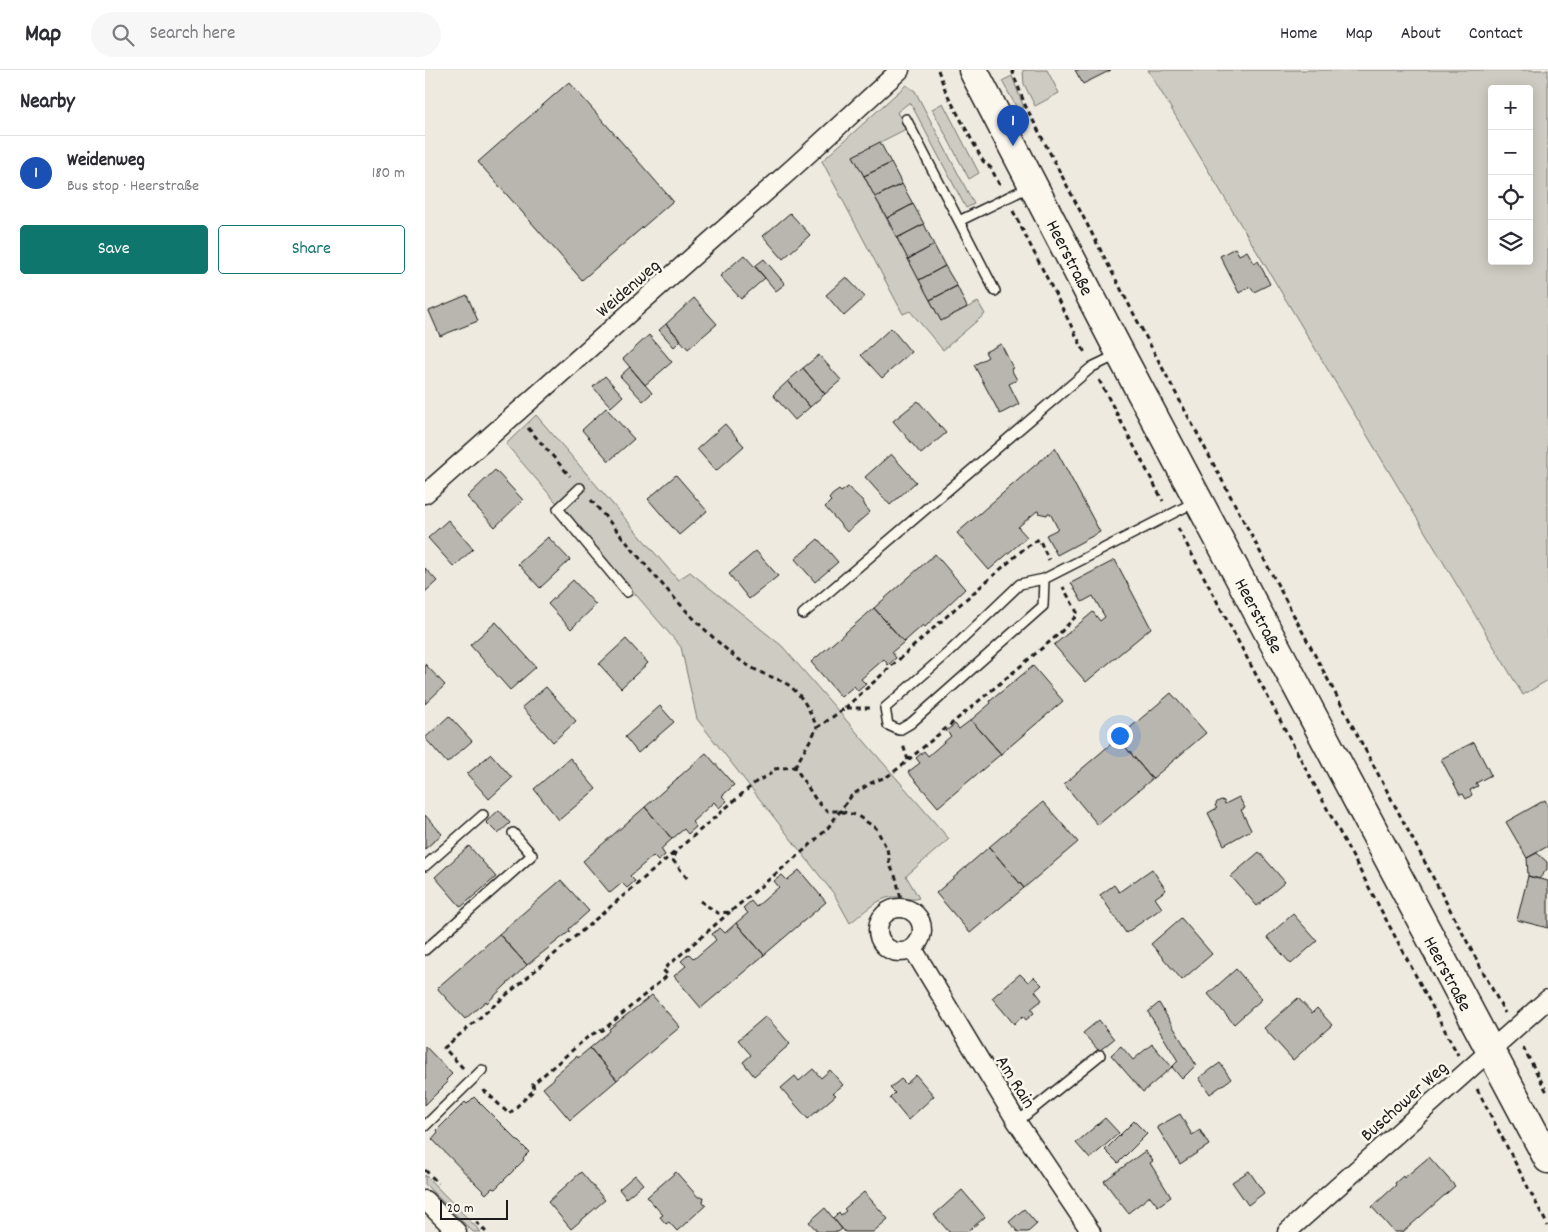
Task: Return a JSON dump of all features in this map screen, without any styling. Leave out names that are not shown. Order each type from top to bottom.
[{"type":"main road","name":"Heerstraße","points":[[973,70],[1034,184],[1120,353],[1548,1159]]},
{"type":"street","name":"Weidenweg","points":[[425,494],[811,152],[900,70]]},
{"type":"street","points":[[897,907],[903,908],[916,913],[922,922],[923,932],[920,941],[913,949],[903,952],[893,951],[885,946],[879,938],[878,927],[881,918],[888,910],[897,907]]},
{"type":"street","name":"Am Rain","points":[[913,949],[1017,1122],[1091,1232]]},
{"type":"street","name":"Buschower Weg","points":[[1287,1232],[1548,1000]]},
{"type":"street","points":[[425,1200],[457,1232]]},
{"type":"lane","points":[[906,119],[995,291]]},
{"type":"lane","points":[[959,221],[1034,184]]},
{"type":"lane","points":[[803,614],[1092,367],[1120,353]]},
{"type":"lane","points":[[581,488],[558,509],[627,592]]},
{"type":"lane","points":[[1044,579],[1043,606],[911,723],[899,730],[888,725],[885,708],[950,651],[1020,584],[1044,579],[1199,500]]},
{"type":"lane","points":[[425,866],[483,815]]},
{"type":"lane","points":[[425,950],[532,855],[513,833]]},
{"type":"lane","points":[[1017,1122],[1100,1054]]},
{"type":"lane","points":[[425,1126],[482,1070]]},
{"type":"path","points":[[938,70],[946,92],[983,161],[991,168],[1092,367],[1467,1072]]},
{"type":"path","points":[[1012,70],[1025,104],[1138,322],[1548,1094]]},
{"type":"path","points":[[516,413],[693,619],[733,655],[763,674],[791,686],[806,705],[814,718],[817,728]]},
{"type":"path","points":[[480,1092],[485,1091],[509,1114],[535,1090],[533,1084],[590,1036],[603,1030],[668,976],[663,970],[808,847],[827,829],[852,794],[871,782],[888,776],[903,766],[1059,634],[1078,614],[1062,586],[1067,582]]},
{"type":"path","points":[[795,767],[817,728],[845,708],[885,708]]},
{"type":"path","points":[[899,730],[908,760]]},
{"type":"path","points":[[795,767],[817,800],[827,811],[839,811],[856,815],[876,828],[887,849],[903,908]]},
{"type":"path","points":[[458,1076],[464,1069],[444,1048],[757,781],[769,775],[773,769],[795,767]]},
{"type":"path","points":[[676,851],[672,860],[687,878]]},
{"type":"path","points":[[700,901],[718,913],[730,912]]},
{"type":"path","points":[[1479,1092],[1548,1226]]},
{"type":"shaded area","points":[[1023,70],[1047,70],[1059,93],[1035,106],[1024,84]]},
{"type":"shaded area","points":[[1148,70],[1548,70],[1548,680],[1523,695]]},
{"type":"shaded area","points":[[1012,76],[1024,108],[1017,108],[1002,81]]},
{"type":"shaded area","points":[[906,85],[915,91],[974,204],[966,208],[910,102],[897,112],[906,129],[853,156],[941,321],[978,302],[985,314],[943,350],[910,311],[903,314],[822,161]]},
{"type":"shaded area","points":[[943,103],[979,173],[969,179],[932,109]]},
{"type":"shaded area","points":[[536,415],[678,580],[690,572],[782,646],[949,839],[906,876],[919,898],[889,897],[883,899],[850,923],[834,894],[697,719],[681,647],[506,444]]},
{"type":"shaded area","points":[[425,1175],[481,1232],[473,1232],[425,1184]]},
{"type":"building","points":[[1075,70],[1111,70],[1083,84]]},
{"type":"building","points":[[569,82],[673,201],[582,280],[478,162]]},
{"type":"building","points":[[880,142],[891,163],[864,176],[853,156]]},
{"type":"building","points":[[891,163],[902,184],[875,197],[864,176]]},
{"type":"building","points":[[902,184],[913,204],[887,218],[875,197]]},
{"type":"building","points":[[913,204],[924,224],[897,238],[887,218]]},
{"type":"building","points":[[790,213],[810,235],[783,259],[763,236]]},
{"type":"building","points":[[924,224],[934,245],[908,259],[897,238]]},
{"type":"building","points":[[934,245],[945,266],[919,280],[908,259]]},
{"type":"building","points":[[1235,248],[1239,255],[1247,251],[1254,263],[1258,261],[1270,284],[1254,292],[1250,287],[1239,293],[1220,256]]},
{"type":"building","points":[[744,255],[765,278],[741,299],[720,276]]},
{"type":"building","points":[[764,259],[785,284],[776,291],[755,266]]},
{"type":"building","points":[[945,266],[957,286],[930,300],[919,280]]},
{"type":"building","points":[[846,277],[865,297],[844,316],[826,295]]},
{"type":"building","points":[[957,286],[967,307],[941,321],[930,300]]},
{"type":"building","points":[[467,295],[478,321],[440,336],[429,311]]},
{"type":"building","points":[[694,298],[717,324],[688,349],[666,324]]},
{"type":"building","points":[[666,324],[681,340],[674,347],[659,330]]},
{"type":"building","points":[[891,328],[911,352],[882,378],[861,355]]},
{"type":"building","points":[[649,335],[672,362],[645,385],[623,359]]},
{"type":"building","points":[[1001,344],[1017,380],[1009,384],[1019,404],[1000,414],[974,365],[988,357],[985,352]]},
{"type":"building","points":[[819,355],[841,380],[825,394],[803,368]]},
{"type":"building","points":[[630,367],[652,393],[643,401],[620,376]]},
{"type":"building","points":[[803,368],[825,394],[810,407],[788,381]]},
{"type":"building","points":[[605,376],[623,396],[611,407],[593,387]]},
{"type":"building","points":[[788,381],[810,407],[795,420],[773,395]]},
{"type":"building","points":[[918,401],[946,433],[921,454],[893,421]]},
{"type":"building","points":[[606,408],[634,439],[609,461],[582,430]]},
{"type":"building","points":[[725,424],[744,446],[716,471],[697,449]]},
{"type":"building","points":[[1055,448],[1100,532],[1057,555],[1046,535],[1058,529],[1050,513],[1047,515],[1037,511],[1018,527],[1027,537],[989,570],[957,533]]},
{"type":"building","points":[[891,454],[916,482],[890,505],[865,477]]},
{"type":"building","points":[[495,470],[523,500],[495,527],[467,497]]},
{"type":"building","points":[[676,475],[707,511],[679,535],[648,499]]},
{"type":"building","points":[[848,487],[863,501],[870,512],[847,532],[825,507],[831,501],[829,499],[832,495]]},
{"type":"building","points":[[448,520],[473,549],[454,567],[428,538]]},
{"type":"building","points":[[548,537],[570,560],[540,588],[518,564]]},
{"type":"building","points":[[818,539],[838,562],[815,582],[795,559]]},
{"type":"building","points":[[756,551],[778,576],[749,599],[729,574]]},
{"type":"building","points":[[935,554],[965,589],[925,627],[923,625],[904,642],[874,608]]},
{"type":"building","points":[[1115,560],[1151,628],[1086,682],[1054,645],[1093,612],[1100,621],[1105,617],[1093,596],[1082,602],[1071,583]]},
{"type":"building","points":[[425,568],[437,581],[425,592]]},
{"type":"building","points":[[573,580],[596,605],[571,629],[548,604]]},
{"type":"building","points":[[874,608],[904,642],[892,652],[896,658],[888,665],[884,659],[861,679],[866,684],[858,691],[854,686],[841,697],[811,662]]},
{"type":"building","points":[[496,622],[536,667],[510,690],[470,645]]},
{"type":"building","points":[[626,639],[648,663],[621,688],[599,664]]},
{"type":"building","points":[[425,664],[445,685],[425,704]]},
{"type":"building","points":[[1033,666],[1063,701],[1001,754],[971,720],[991,703],[990,701]]},
{"type":"building","points":[[546,687],[576,721],[553,742],[522,707]]},
{"type":"building","points":[[1171,693],[1206,733],[1152,779],[1118,738]]},
{"type":"building","points":[[660,706],[674,722],[638,753],[625,737]]},
{"type":"building","points":[[449,716],[472,741],[447,763],[425,738]]},
{"type":"building","points":[[971,720],[1001,754],[938,807],[908,772],[920,763],[916,758],[924,751],[928,756],[951,736],[946,731],[955,724],[959,729]]},
{"type":"building","points":[[1118,738],[1152,779],[1098,825],[1064,784]]},
{"type":"building","points":[[1474,742],[1491,775],[1476,783],[1478,786],[1470,790],[1472,795],[1466,799],[1463,794],[1460,795],[1441,759]]},
{"type":"building","points":[[706,753],[734,785],[722,796],[727,801],[719,808],[714,802],[692,822],[696,827],[688,834],[684,829],[672,839],[645,807]]},
{"type":"building","points":[[491,754],[512,778],[489,799],[467,774]]},
{"type":"building","points":[[570,758],[596,789],[559,820],[534,789]]},
{"type":"building","points":[[1239,797],[1245,808],[1241,810],[1251,830],[1224,845],[1208,813],[1217,808],[1215,806],[1217,802],[1221,800],[1225,804]]},
{"type":"building","points":[[1545,800],[1548,806],[1548,846],[1527,858],[1506,822]]},
{"type":"building","points":[[1043,802],[1078,842],[1024,888],[989,847]]},
{"type":"building","points":[[645,807],[672,839],[661,849],[665,855],[658,861],[653,856],[630,876],[635,881],[627,888],[622,883],[610,893],[583,861]]},
{"type":"building","points":[[499,810],[510,823],[498,834],[486,822]]},
{"type":"building","points":[[425,815],[442,834],[425,849]]},
{"type":"building","points":[[469,846],[496,877],[461,907],[435,877]]},
{"type":"building","points":[[989,847],[1024,888],[970,933],[936,893]]},
{"type":"building","points":[[1259,852],[1285,882],[1257,906],[1231,876]]},
{"type":"building","points":[[1537,853],[1547,862],[1547,869],[1539,879],[1528,876],[1527,858]]},
{"type":"building","points":[[1152,869],[1166,890],[1155,898],[1162,908],[1126,933],[1100,895],[1114,885],[1119,892]]},
{"type":"building","points":[[799,870],[826,902],[764,955],[736,923],[748,913],[743,908],[751,901],[756,907],[779,887],[774,881],[782,875],[787,880]]},
{"type":"building","points":[[1528,876],[1548,881],[1548,928],[1517,920]]},
{"type":"building","points":[[561,880],[589,911],[569,929],[570,931],[527,965],[499,934]]},
{"type":"building","points":[[1293,914],[1317,941],[1291,964],[1267,937]]},
{"type":"building","points":[[1181,918],[1212,954],[1182,980],[1151,944]]},
{"type":"building","points":[[736,923],[764,955],[701,1008],[674,976],[686,966],[681,961],[689,954],[694,959],[716,940],[712,934],[720,928],[725,933]]},
{"type":"building","points":[[499,934],[527,965],[487,1003],[486,1001],[465,1019],[437,988]]},
{"type":"building","points":[[1236,969],[1262,999],[1234,1024],[1208,994]]},
{"type":"building","points":[[1020,974],[1028,982],[1034,977],[1042,985],[1035,991],[1042,1000],[1031,1009],[1034,1013],[1026,1020],[1023,1016],[1014,1024],[992,998]]},
{"type":"building","points":[[652,995],[680,1027],[617,1080],[590,1048],[610,1031],[609,1029]]},
{"type":"building","points":[[1298,998],[1312,1013],[1317,1008],[1332,1025],[1293,1060],[1264,1028]]},
{"type":"building","points":[[1159,1003],[1196,1065],[1182,1079],[1172,1067],[1178,1061],[1148,1012]]},
{"type":"building","points":[[766,1016],[790,1044],[754,1076],[743,1062],[751,1055],[738,1040]]},
{"type":"building","points":[[1099,1020],[1114,1039],[1099,1051],[1083,1033]]},
{"type":"building","points":[[1152,1044],[1172,1067],[1143,1092],[1111,1055],[1121,1046],[1133,1060]]},
{"type":"building","points":[[425,1046],[452,1074],[446,1080],[448,1082],[425,1105]]},
{"type":"building","points":[[590,1048],[617,1080],[570,1120],[543,1088],[577,1056],[578,1058]]},
{"type":"building","points":[[1220,1063],[1231,1079],[1210,1094],[1199,1078]]},
{"type":"building","points":[[813,1069],[821,1078],[830,1070],[843,1085],[833,1093],[836,1095],[808,1119],[781,1088],[795,1076],[799,1081]]},
{"type":"building","points":[[916,1075],[934,1096],[908,1120],[890,1098],[895,1093],[890,1088],[901,1079],[906,1084]]},
{"type":"building","points":[[474,1097],[529,1152],[523,1158],[524,1160],[495,1189],[492,1188],[486,1194],[432,1139],[438,1132],[437,1130],[465,1102],[467,1104]]},
{"type":"building","points":[[1180,1114],[1192,1135],[1200,1130],[1209,1145],[1180,1164],[1157,1127]]},
{"type":"building","points":[[1105,1118],[1119,1133],[1090,1159],[1076,1143]]},
{"type":"building","points":[[1134,1121],[1147,1134],[1118,1163],[1105,1150]]},
{"type":"building","points":[[1145,1151],[1153,1161],[1150,1163],[1171,1197],[1158,1206],[1150,1196],[1128,1213],[1104,1181]]},
{"type":"building","points":[[1429,1157],[1455,1186],[1403,1232],[1394,1232],[1372,1207],[1396,1185],[1395,1183]]},
{"type":"building","points":[[1249,1171],[1264,1193],[1248,1205],[1232,1182]]},
{"type":"building","points":[[581,1172],[605,1200],[571,1229],[548,1202]]},
{"type":"building","points":[[676,1172],[698,1197],[704,1197],[703,1202],[706,1205],[677,1231],[669,1222],[666,1224],[660,1217],[663,1215],[647,1197]]},
{"type":"building","points":[[635,1175],[643,1184],[626,1198],[619,1189]]},
{"type":"building","points":[[962,1190],[985,1217],[967,1232],[949,1232],[934,1215]]},
{"type":"building","points":[[864,1192],[888,1219],[873,1232],[845,1232],[833,1218],[839,1212],[841,1215],[846,1211],[844,1209]]},
{"type":"building","points":[[825,1208],[842,1229],[838,1232],[818,1232],[809,1222]]},
{"type":"building","points":[[1024,1209],[1037,1224],[1028,1232],[1018,1232],[1009,1222]]},
{"type":"place","name":"Weidenweg","points":[[1013,146]]}]
